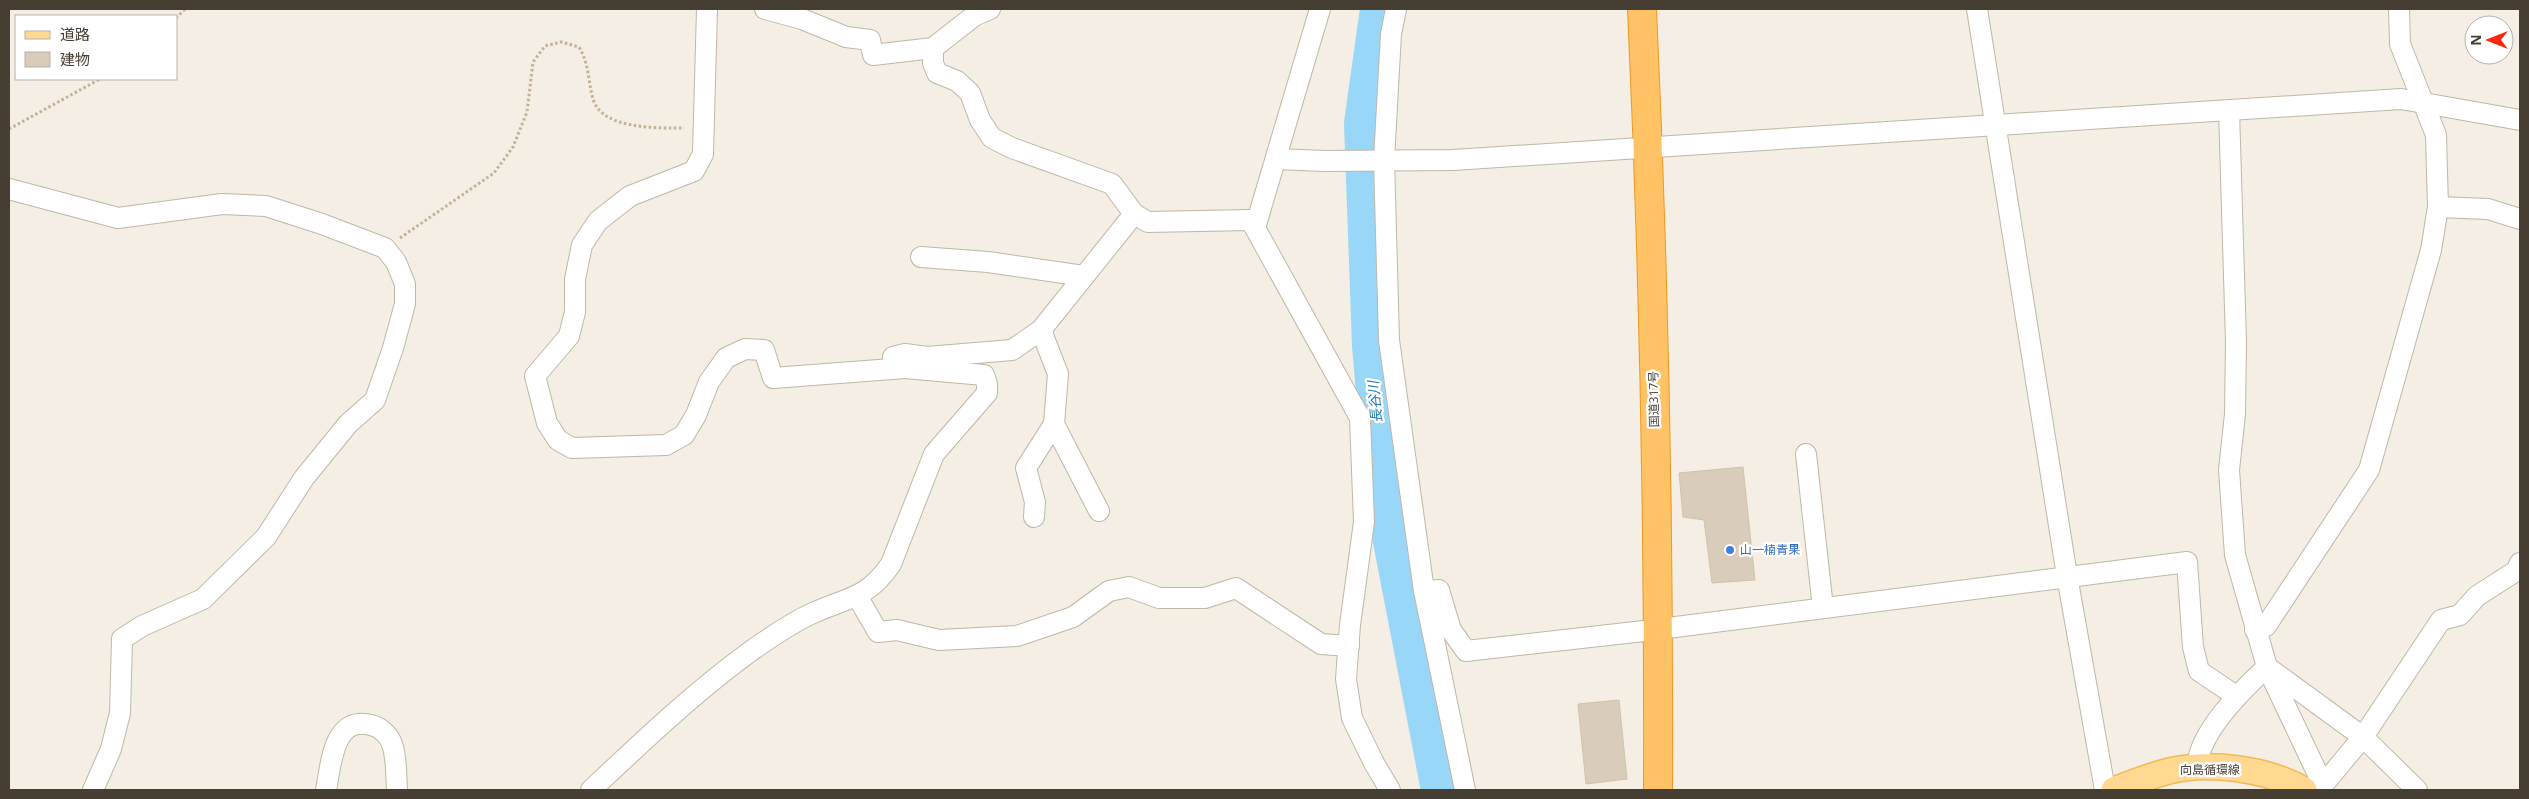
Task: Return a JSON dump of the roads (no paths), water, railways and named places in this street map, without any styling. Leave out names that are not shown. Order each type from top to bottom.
[{"type":"highway","name":"国道317号","points":[[1642,9],[1648,149],[1659,628],[1658,790]]},
{"type":"highway","points":[[1659,628],[1670,733],[1669,790]]},
{"type":"main road","name":"向島循環線","points":[[2114,790],[2170,771],[2197,768],[2253,770],[2315,789]]},
{"type":"street","points":[[591,790],[639,745],[761,644],[812,614],[857,596],[876,584],[891,564],[934,454],[987,393],[984,374],[904,368],[773,378],[764,350],[745,350],[726,358],[709,382],[696,415],[684,435],[666,445],[572,448],[558,440],[547,423],[535,376],[569,336],[575,312],[575,279],[582,245],[598,221],[630,196],[694,171],[703,154],[707,9]]},
{"type":"street","points":[[765,9],[802,19],[846,37],[870,40],[873,54],[933,48],[974,16],[990,9]]},
{"type":"street","points":[[1255,228],[1320,9]]},
{"type":"street","points":[[1396,9],[1391,34],[1380,160],[1389,340],[1424,591],[1465,790]]},
{"type":"street","points":[[1977,9],[2067,576],[2106,790]]},
{"type":"street","points":[[2255,630],[2266,626],[2369,470],[2431,250],[2438,207],[2436,135],[2400,44],[2399,9]]},
{"type":"street","points":[[933,48],[933,63],[937,73],[957,81],[970,93],[980,120],[992,138],[1012,148],[1112,184],[1134,214],[1148,222],[1250,220],[1255,228],[1360,418],[1364,522],[1346,679],[1352,718],[1374,763],[1390,790]]},
{"type":"street","points":[[1276,159],[1325,161],[1453,160],[1648,149],[1995,124],[2401,99],[2520,120]]},
{"type":"street","points":[[2229,110],[2236,342],[2235,414],[2229,470],[2235,555],[2267,668],[2315,789],[2363,738],[2441,620],[2460,615],[2477,596],[2516,571],[2520,563]]},
{"type":"street","points":[[9,189],[118,218],[222,204],[266,206],[322,224],[385,248],[396,262],[405,284],[405,304],[393,348],[375,400],[348,424],[304,478],[266,537],[203,599],[142,626],[122,639],[120,713],[111,749],[93,790]]},
{"type":"street","points":[[2438,207],[2488,209],[2520,219]]},
{"type":"street","points":[[904,368],[894,362],[893,357],[905,354],[927,357],[1012,350],[1042,330],[1134,214]]},
{"type":"street","points":[[921,257],[988,262],[1084,276]]},
{"type":"street","points":[[1034,517],[1036,502],[1026,468],[1054,424],[1058,374],[1042,330]]},
{"type":"street","points":[[1054,424],[1099,511]]},
{"type":"street","points":[[1806,454],[1823,608]]},
{"type":"street","points":[[1424,591],[1439,590],[1451,630],[1466,651],[2187,562],[2193,647],[2199,671],[2236,696]]},
{"type":"street","points":[[857,596],[878,632],[897,630],[939,640],[1017,636],[1073,617],[1109,591],[1129,587],[1159,598],[1205,598],[1236,588],[1321,644],[1349,646]]},
{"type":"street","points":[[2267,668],[2363,738],[2417,790]]},
{"type":"street","points":[[2197,768],[2198,754],[2236,696],[2267,668]]},
{"type":"street","points":[[326,790],[335,745],[342,733],[351,724],[361,722],[380,727],[392,744],[397,790]]},
{"type":"waterway","name":"長谷川","points":[[1378,9],[1362,123],[1370,346],[1384,505],[1439,790]]},
{"type":"place","name":"山一楠青果","points":[[1730,550]]}]
